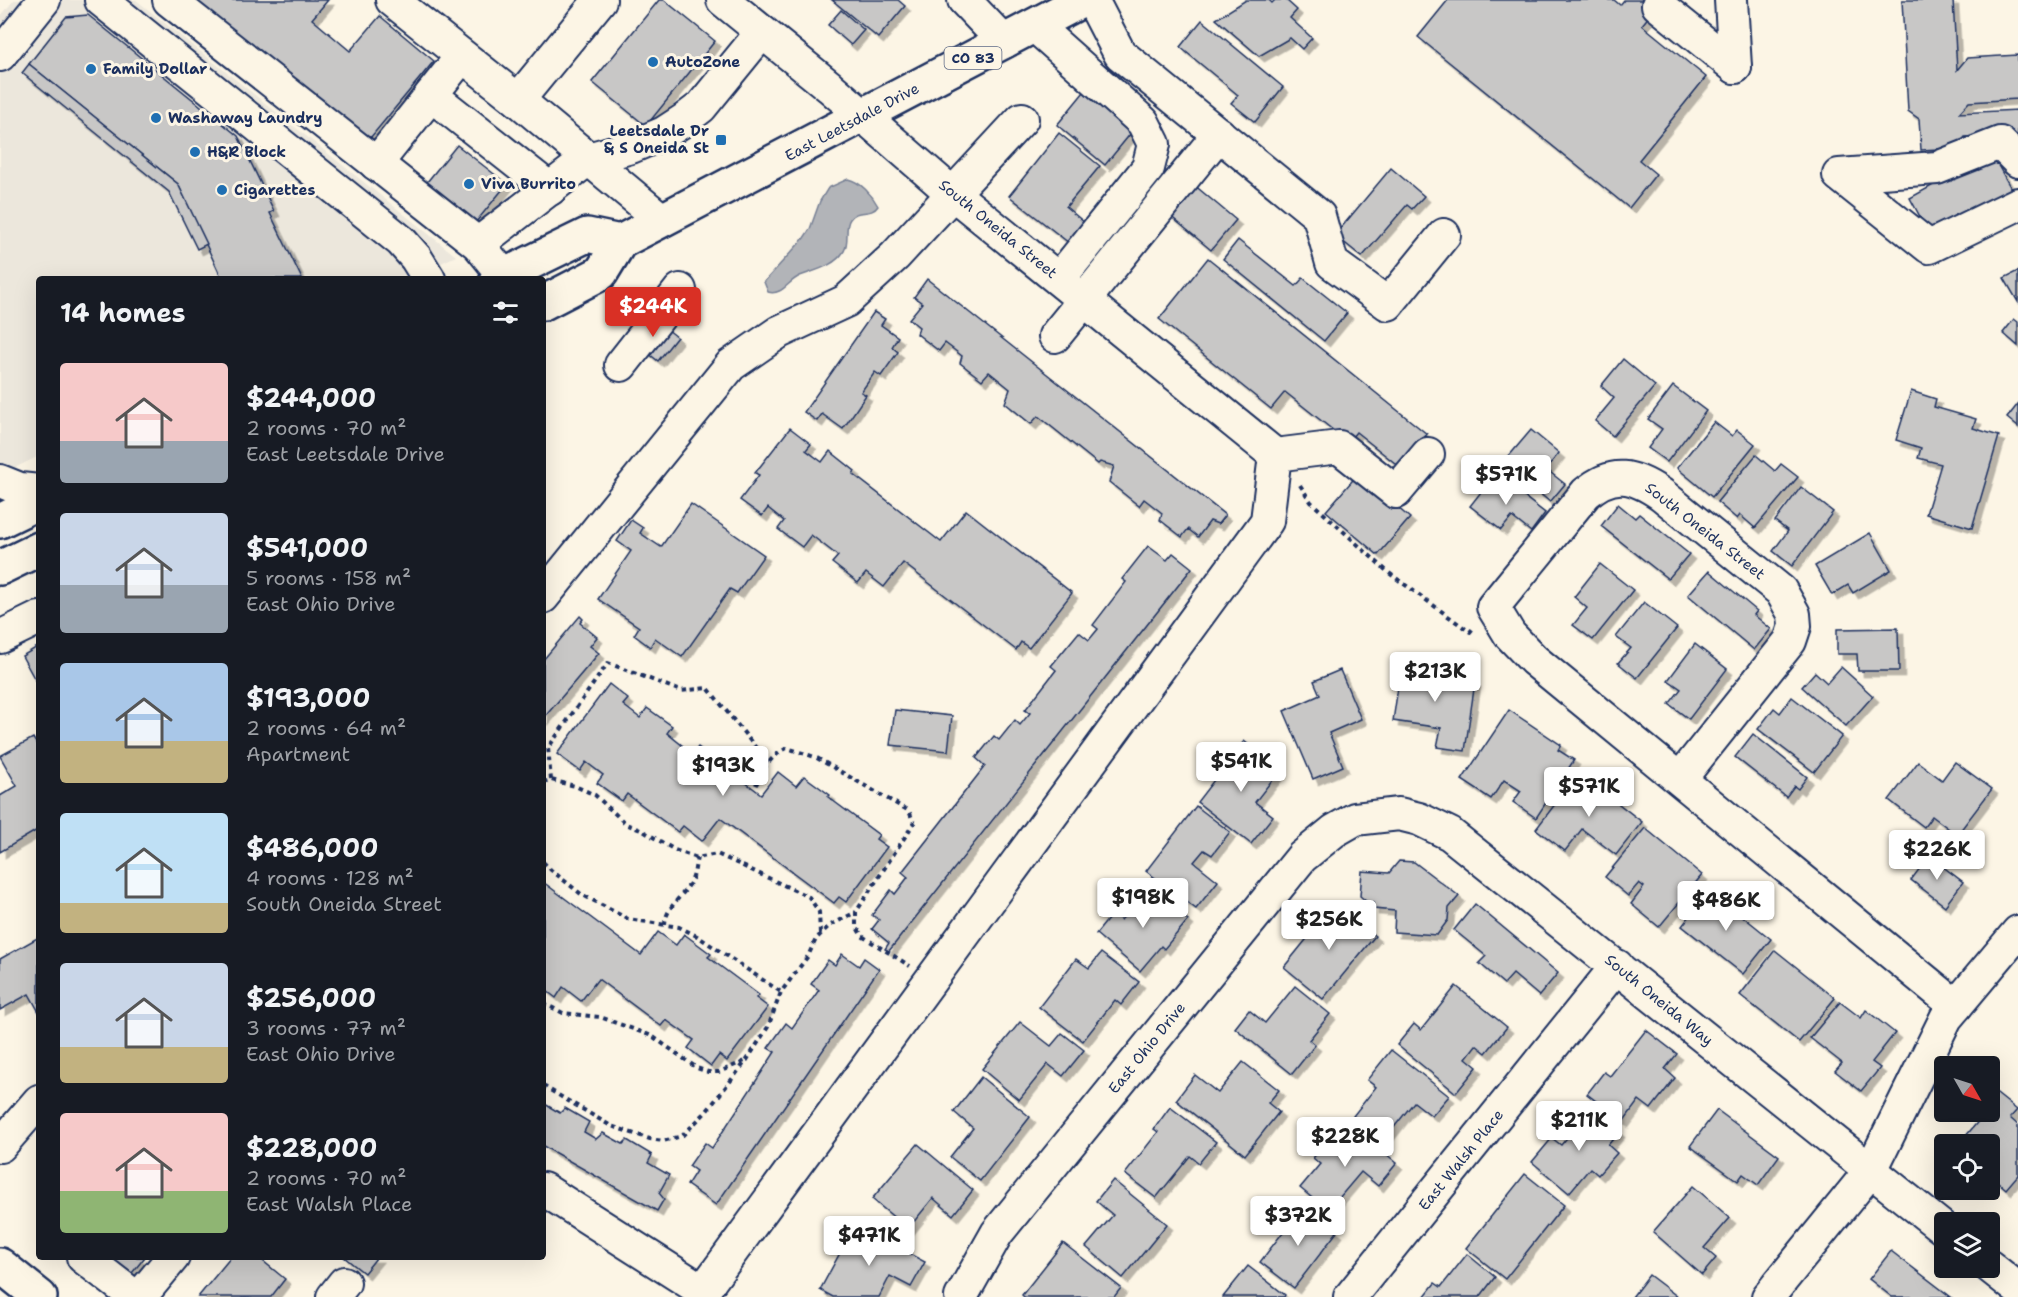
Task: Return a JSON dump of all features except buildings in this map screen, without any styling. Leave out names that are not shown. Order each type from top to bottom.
[{"type":"main road","name":"East Leetsdale Drive","points":[[620,242],[1083,0]]},
{"type":"main road","points":[[502,276],[587,235],[620,242],[602,273],[546,301]]},
{"type":"main road","points":[[0,520],[36,503]]},
{"type":"main road","points":[[0,568],[36,550]]},
{"type":"main road","points":[[0,1264],[40,1297]]},
{"type":"street","points":[[0,55],[44,0]]},
{"type":"street","points":[[101,0],[401,241],[416,258],[427,276]]},
{"type":"street","points":[[169,0],[478,244],[499,276]]},
{"type":"street","points":[[392,0],[518,100],[662,220]]},
{"type":"street","points":[[518,100],[600,0]]},
{"type":"street","name":"South Oneida Street","points":[[723,0],[952,193],[1275,455]]},
{"type":"street","points":[[964,0],[1004,42]]},
{"type":"street","points":[[1092,0],[1120,54],[1319,216],[1332,262],[1388,304],[1443,235]]},
{"type":"street","points":[[1658,5],[1736,67],[1731,0]]},
{"type":"street","points":[[1035,26],[1143,122],[1154,144],[1148,168],[1059,279]]},
{"type":"street","points":[[478,244],[588,159],[631,147],[664,133],[684,120],[700,107],[762,32]]},
{"type":"street","points":[[376,164],[462,56]]},
{"type":"street","points":[[431,95],[550,189]]},
{"type":"street","points":[[546,593],[731,364],[779,332],[846,301],[895,256],[1022,119]]},
{"type":"street","points":[[1055,336],[1219,134]]},
{"type":"street","points":[[2018,161],[2000,143],[1937,168],[1839,175],[1929,247],[2018,204]]},
{"type":"street","points":[[621,365],[680,290]]},
{"type":"street","points":[[546,1191],[702,1291],[1267,521],[1275,455],[1339,447],[1396,492],[1428,454]]},
{"type":"street","name":"South Oneida Street","points":[[1493,607],[1586,493],[1599,482],[1615,478],[1629,478],[1644,483],[1781,591],[1794,614],[1795,626],[1790,641],[1680,779]]},
{"type":"street","points":[[0,481],[20,489],[36,491]]},
{"type":"street","points":[[1493,607],[1510,635],[1534,660],[1956,1006]]},
{"type":"street","points":[[0,637],[36,619]]},
{"type":"street","name":"South Oneida Way","points":[[1355,819],[1399,814],[1419,819],[1450,834],[1934,1221]]},
{"type":"street","name":"East Ohio Drive","points":[[961,1297],[997,1233],[1302,857],[1334,831],[1355,819]]},
{"type":"street","points":[[1768,1297],[1871,1170],[1946,1018],[2018,932]]},
{"type":"street","name":"East Walsh Place","points":[[1350,1297],[1617,966]]},
{"type":"street","points":[[0,1146],[36,1104]]},
{"type":"street","points":[[87,1260],[135,1297]]},
{"type":"street","points":[[140,1297],[171,1260]]},
{"type":"street","points":[[2000,1275],[2018,1289]]},
{"type":"path","points":[[1311,502],[1389,573],[1470,632],[1493,607]]},
{"type":"path","points":[[551,780],[548,748],[608,663],[681,691],[708,688],[768,763]]},
{"type":"path","points":[[546,1088],[611,1126],[663,1141],[682,1136],[706,1112],[747,1060],[768,1027],[782,992],[820,935],[829,926],[856,912],[914,823],[909,811],[815,757],[787,748],[775,754],[763,768],[756,785]]},
{"type":"path","points":[[546,781],[551,780],[574,786],[595,795],[626,824],[675,850],[697,858],[717,854],[809,897],[819,912],[820,935]]},
{"type":"path","points":[[664,925],[664,919],[691,881],[697,858]]},
{"type":"path","points":[[546,865],[581,894],[628,919],[679,927],[697,936],[782,992]]},
{"type":"path","points":[[856,912],[856,926],[862,936],[930,980]]},
{"type":"path","points":[[546,1004],[563,1013],[600,1017],[652,1036],[697,1068],[708,1072],[719,1072],[747,1060]]},
{"type":"shaded area","points":[[14,0],[136,0],[456,256],[414,276],[36,276],[36,457],[0,475],[0,17]]},
{"type":"shaded area","points":[[848,179],[866,190],[878,206],[872,211],[856,214],[850,219],[847,226],[846,247],[836,260],[825,267],[796,278],[777,292],[768,292],[764,282],[804,238],[828,188]]},
{"type":"place","name":"AutoZone","points":[[653,62]]},
{"type":"place","name":"Family Dollar","points":[[91,69]]},
{"type":"place","name":"Washaway Laundry","points":[[156,118]]},
{"type":"place","name":"Leetsdale Dr & S Oneida St","points":[[721,140]]},
{"type":"place","name":"H&R Block","points":[[195,152]]},
{"type":"place","name":"Viva Burrito","points":[[469,184]]},
{"type":"place","name":"Cigarettes","points":[[222,190]]}]
